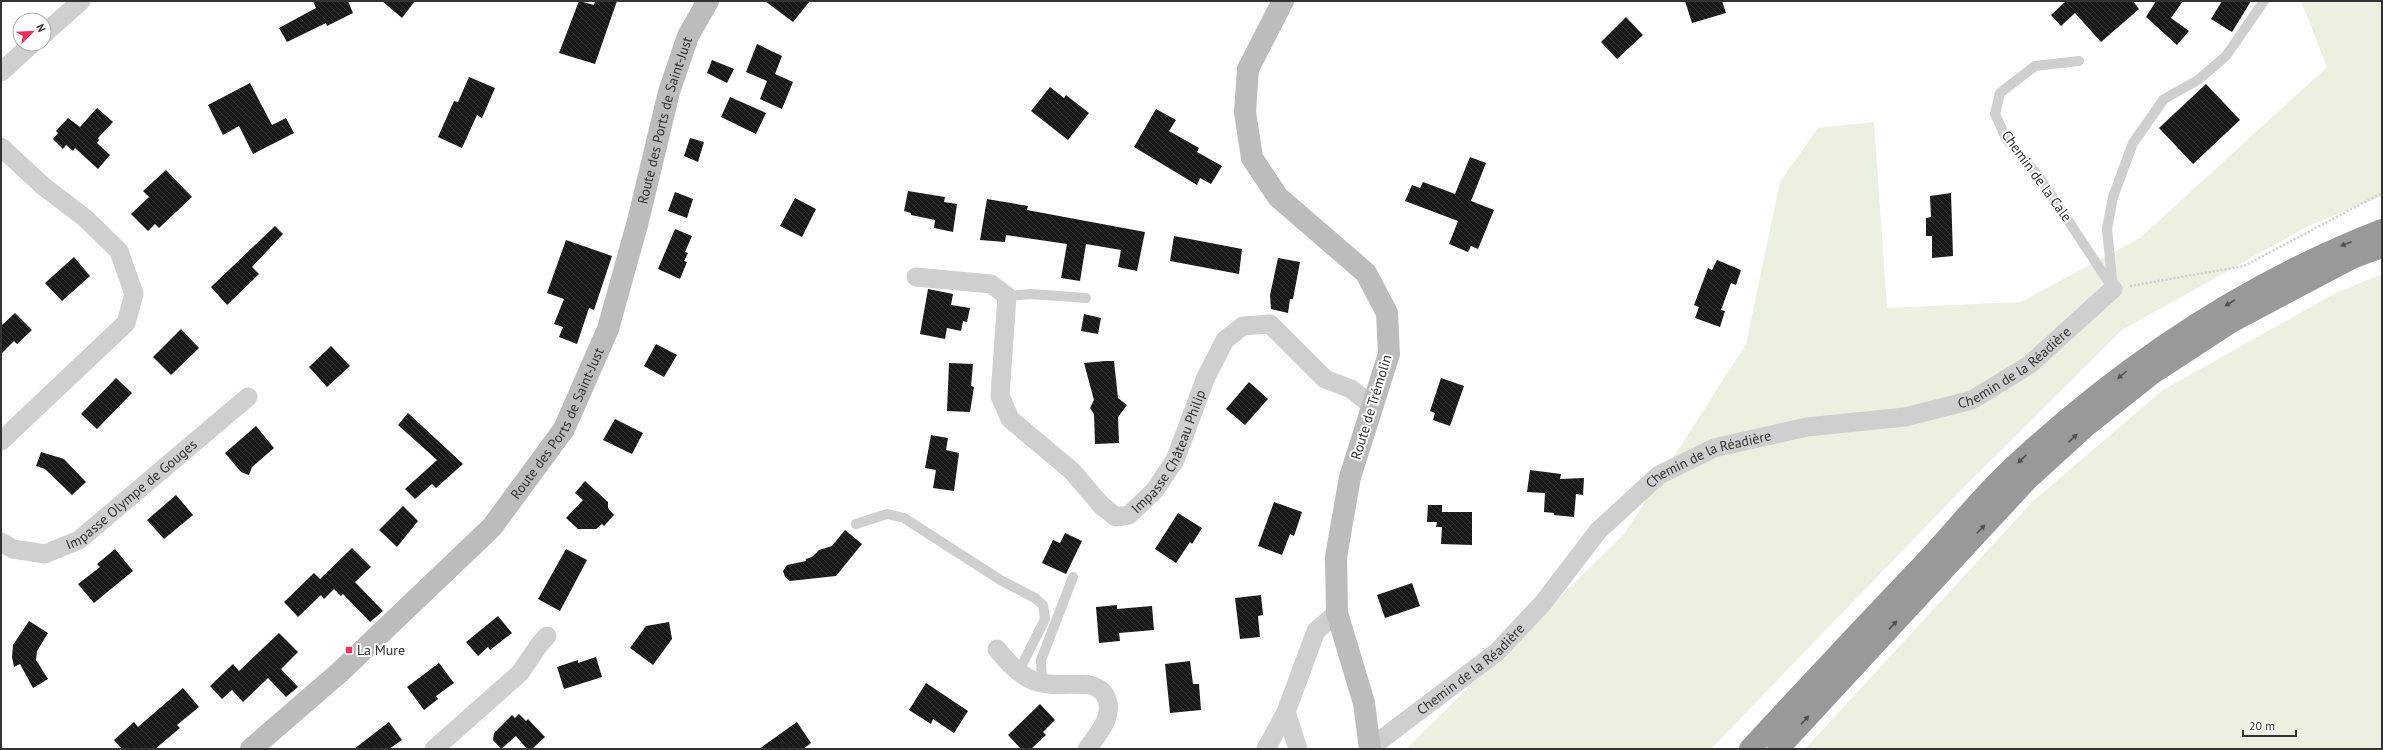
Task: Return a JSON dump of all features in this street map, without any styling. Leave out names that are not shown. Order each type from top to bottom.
[{"type":"highway","points":[[1750,749],[2021,459],[2127,370],[2183,332],[2240,297],[2331,250],[2382,230]]},
{"type":"highway","points":[[1778,749],[2027,480],[2085,427],[2153,374],[2231,322],[2352,258],[2382,246]]},
{"type":"main road","name":"Route des Ports de Saint-Just","points":[[251,749],[340,672],[492,528],[564,429],[608,329],[638,220],[669,92],[688,36],[708,1]]},
{"type":"main road","name":"Route de Trémolin","points":[[1283,1],[1248,69],[1245,112],[1252,158],[1278,197],[1366,273],[1387,313],[1389,354],[1374,407],[1350,477],[1336,557],[1337,613],[1364,703],[1370,748]]},
{"type":"street","points":[[52,27],[81,1]]},
{"type":"street","points":[[1,72],[23,52]]},
{"type":"street","points":[[1,147],[43,186],[85,218],[119,251],[134,294],[126,323],[1,440]]},
{"type":"street","points":[[916,277],[991,284],[1007,296]]},
{"type":"street","name":"Chemin de la Réadière","points":[[1370,748],[1497,652],[1543,603],[1598,532],[1659,475],[1714,448],[1807,427],[1905,417],[1972,400],[2029,365],[2113,289]]},
{"type":"street","name":"Impasse Château Philip","points":[[1007,296],[1000,396],[1010,419],[1072,472],[1101,505],[1116,517],[1129,515],[1155,490],[1175,460],[1206,377],[1225,340],[1243,326],[1270,324],[1326,379],[1351,389],[1374,407]]},
{"type":"street","name":"Impasse Olympe de Gouges","points":[[1,542],[13,549],[45,554],[79,540],[248,397]]},
{"type":"street","points":[[1266,749],[1286,712],[1316,631],[1337,613]]},
{"type":"street","points":[[434,749],[520,674],[539,645],[547,636]]},
{"type":"street","points":[[997,649],[1009,665],[1035,681],[1064,685],[1090,685],[1102,691],[1109,702],[1108,714],[1104,727],[1087,749]]},
{"type":"street","points":[[1286,712],[1298,749]]},
{"type":"lane","points":[[2113,289],[2107,228],[2113,197],[2133,143],[2164,99],[2198,80],[2226,56],[2264,1]]},
{"type":"lane","name":"Chemin de la Cale","points":[[2079,61],[2035,66],[2000,93],[1996,114],[2007,140],[2038,175],[2113,289]]},
{"type":"lane","points":[[1007,296],[1031,294],[1086,298]]},
{"type":"lane","points":[[856,524],[887,514],[904,518],[1002,581],[1035,598],[1043,605],[1044,619],[1019,671]]},
{"type":"lane","points":[[1042,682],[1041,660],[1073,577]]},
{"type":"path","points":[[2113,289],[2244,266],[2382,193]]},
{"type":"green space","points":[[2301,1],[2382,1],[2382,196],[2308,226],[2122,330],[1964,487],[1711,749],[1406,749],[1625,533],[1746,344],[1780,182],[1818,128],[1874,122],[1887,308],[2021,302],[2140,238],[2327,67]]},
{"type":"green space","points":[[2382,274],[2382,749],[1805,749],[2033,501],[2163,390],[2334,294]]},
{"type":"building","points":[[313,1],[348,1],[353,13],[327,26],[326,23],[287,42],[279,28],[316,8]]},
{"type":"building","points":[[382,1],[415,1],[402,18]]},
{"type":"building","points":[[579,1],[594,5],[595,1],[617,1],[595,64],[559,53]]},
{"type":"building","points":[[765,1],[810,1],[793,22]]},
{"type":"building","points":[[1685,1],[1722,1],[1726,13],[1692,23]]},
{"type":"building","points":[[2066,1],[2133,1],[2139,9],[2101,42],[2075,13],[2061,26],[2051,15]]},
{"type":"building","points":[[2156,1],[2183,1],[2171,18],[2189,31],[2177,45],[2146,17]]},
{"type":"building","points":[[2222,1],[2251,1],[2232,32],[2211,19]]},
{"type":"building","points":[[1626,17],[1643,35],[1617,59],[1601,42]]},
{"type":"building","points":[[757,44],[782,56],[775,74],[793,82],[782,109],[760,99],[767,81],[746,72]]},
{"type":"building","points":[[712,60],[734,69],[727,83],[707,73]]},
{"type":"building","points":[[469,77],[495,88],[482,118],[477,115],[462,148],[438,137],[454,101],[458,102]]},
{"type":"building","points":[[250,83],[272,125],[286,118],[294,133],[253,154],[239,126],[223,135],[208,105]]},
{"type":"building","points":[[2206,84],[2240,120],[2193,164],[2159,128]]},
{"type":"building","points":[[1050,87],[1064,98],[1066,95],[1089,113],[1068,140],[1031,111]]},
{"type":"building","points":[[730,97],[766,113],[756,134],[721,117]]},
{"type":"building","points":[[97,108],[113,122],[98,138],[99,140],[97,143],[110,155],[98,169],[75,148],[73,151],[66,145],[63,149],[53,139],[58,133],[56,131],[68,118],[80,127]]},
{"type":"building","points":[[1156,109],[1176,120],[1169,131],[1199,148],[1197,152],[1222,166],[1211,184],[1200,178],[1197,185],[1134,147]]},
{"type":"building","points":[[690,138],[704,142],[698,162],[684,156]]},
{"type":"building","points":[[1470,157],[1486,163],[1471,201],[1494,210],[1478,249],[1471,246],[1468,252],[1449,244],[1458,221],[1405,201],[1412,185],[1420,188],[1423,182],[1455,194]]},
{"type":"building","points":[[166,170],[192,197],[159,228],[155,224],[148,231],[131,214],[149,197],[143,191]]},
{"type":"building","points":[[908,191],[945,197],[944,202],[957,204],[953,232],[934,228],[935,220],[911,215],[911,213],[904,211]]},
{"type":"building","points":[[675,192],[693,199],[687,218],[668,211]]},
{"type":"building","points":[[1951,193],[1953,256],[1932,258],[1932,236],[1926,236],[1926,218],[1931,217],[1930,196]]},
{"type":"building","points":[[795,198],[816,209],[802,237],[780,226]]},
{"type":"building","points":[[987,199],[1028,206],[1027,210],[1145,232],[1137,271],[1118,267],[1121,250],[1086,244],[1080,281],[1061,278],[1067,244],[1006,235],[1005,242],[980,240]]},
{"type":"building","points":[[275,226],[283,234],[252,267],[259,274],[227,305],[211,287]]},
{"type":"building","points":[[675,229],[692,236],[685,252],[688,253],[684,261],[687,262],[680,279],[658,269]]},
{"type":"building","points":[[1174,236],[1242,249],[1239,274],[1170,261]]},
{"type":"building","points":[[566,240],[612,256],[594,310],[589,308],[577,344],[559,337],[563,327],[554,324],[564,299],[547,293]]},
{"type":"building","points":[[74,257],[90,276],[62,301],[45,283]]},
{"type":"building","points":[[1278,258],[1300,262],[1293,299],[1290,299],[1288,313],[1271,309],[1270,295]]},
{"type":"building","points":[[1717,260],[1741,270],[1736,285],[1731,283],[1721,310],[1725,311],[1720,327],[1695,318],[1699,307],[1694,305],[1708,268],[1712,270]]},
{"type":"building","points":[[928,289],[953,294],[951,305],[970,308],[967,322],[963,321],[961,331],[947,328],[945,339],[920,334]]},
{"type":"building","points":[[15,313],[32,330],[17,344],[14,341],[1,354],[1,326]]},
{"type":"building","points":[[1084,314],[1101,318],[1098,334],[1081,331]]},
{"type":"building","points":[[181,329],[199,348],[171,375],[153,357]]},
{"type":"building","points":[[656,344],[677,355],[664,377],[644,366]]},
{"type":"building","points":[[331,346],[350,366],[327,387],[309,367]]},
{"type":"building","points":[[1114,361],[1118,398],[1127,405],[1118,417],[1119,443],[1095,444],[1094,414],[1090,408],[1094,400],[1084,363]]},
{"type":"building","points":[[949,363],[973,364],[971,386],[974,387],[970,412],[947,411]]},
{"type":"building","points":[[116,378],[132,393],[97,429],[81,414]]},
{"type":"building","points":[[1441,378],[1464,386],[1450,426],[1433,420],[1435,413],[1430,411]]},
{"type":"building","points":[[1249,382],[1268,399],[1245,425],[1226,409]]},
{"type":"building","points":[[408,413],[463,464],[436,488],[432,484],[415,499],[405,489],[437,460],[398,425]]},
{"type":"building","points":[[615,419],[643,433],[632,454],[603,440]]},
{"type":"building","points":[[256,426],[274,448],[252,467],[249,475],[241,472],[225,453]]},
{"type":"building","points":[[931,435],[948,438],[946,450],[959,453],[954,491],[933,488],[936,470],[925,468]]},
{"type":"building","points":[[41,452],[64,459],[86,482],[72,495],[45,469],[36,466]]},
{"type":"building","points":[[1530,470],[1561,474],[1560,479],[1584,478],[1583,495],[1576,494],[1574,517],[1554,515],[1554,513],[1544,512],[1545,493],[1527,492]]},
{"type":"building","points":[[585,481],[608,502],[608,508],[614,515],[604,526],[602,524],[596,529],[578,529],[566,518],[583,500],[575,493]]},
{"type":"building","points":[[176,495],[193,515],[164,539],[147,520]]},
{"type":"building","points":[[1274,502],[1302,512],[1294,536],[1290,534],[1282,555],[1258,546]]},
{"type":"building","points":[[1428,505],[1442,505],[1442,512],[1472,512],[1472,545],[1441,544],[1442,527],[1436,527],[1437,522],[1427,522]]},
{"type":"building","points":[[403,506],[418,521],[397,547],[379,530]]},
{"type":"building","points":[[1178,513],[1202,528],[1192,544],[1190,542],[1176,563],[1155,549]]},
{"type":"building","points":[[845,530],[862,544],[836,576],[790,581],[785,577],[783,571],[787,565],[806,561],[806,559],[812,557],[819,550],[832,546]]},
{"type":"building","points":[[1065,533],[1082,541],[1066,574],[1042,563],[1053,540],[1060,543]]},
{"type":"building","points":[[352,548],[371,567],[355,582],[383,611],[370,622],[343,594],[341,596],[334,589],[324,599],[321,595],[298,617],[284,602],[314,573],[320,579]]},
{"type":"building","points":[[115,549],[133,571],[94,603],[78,584],[100,567],[97,564]]},
{"type":"building","points":[[566,549],[587,560],[560,611],[538,599]]},
{"type":"building","points":[[1412,583],[1420,606],[1385,618],[1377,595]]},
{"type":"building","points":[[1261,595],[1263,615],[1258,616],[1260,637],[1240,639],[1235,598]]},
{"type":"building","points":[[1117,605],[1117,609],[1152,606],[1154,630],[1119,633],[1120,641],[1099,643],[1096,607]]},
{"type":"building","points":[[498,616],[512,633],[490,650],[488,647],[478,656],[466,642]]},
{"type":"building","points":[[29,621],[48,633],[37,651],[36,660],[48,679],[33,688],[20,664],[14,667],[12,657],[13,645]]},
{"type":"building","points":[[669,622],[672,639],[653,665],[630,648],[646,626]]},
{"type":"building","points":[[279,633],[298,652],[281,669],[298,687],[286,697],[268,678],[243,702],[232,690],[222,699],[210,686],[233,664],[239,671]]},
{"type":"building","points":[[596,657],[602,677],[564,689],[557,667],[578,660],[578,663]]},
{"type":"building","points":[[1190,661],[1193,684],[1199,684],[1201,710],[1170,713],[1165,664]]},
{"type":"building","points":[[439,663],[454,683],[436,696],[438,699],[424,710],[407,687]]},
{"type":"building","points":[[926,683],[968,711],[954,733],[933,719],[931,724],[909,710]]},
{"type":"building","points":[[183,688],[199,707],[177,725],[180,728],[155,749],[122,749],[114,740],[134,722],[138,727]]},
{"type":"building","points":[[1040,704],[1055,720],[1043,732],[1046,735],[1031,749],[1021,749],[1008,735]]},
{"type":"building","points":[[519,714],[526,721],[528,719],[545,737],[532,749],[527,749],[516,736],[501,749],[493,740],[494,733],[512,715],[515,718]]},
{"type":"building","points":[[389,722],[402,740],[389,749],[354,749]]},
{"type":"building","points":[[797,722],[811,743],[803,749],[759,749]]},
{"type":"place","name":"La Mure","points":[[349,650]]}]
